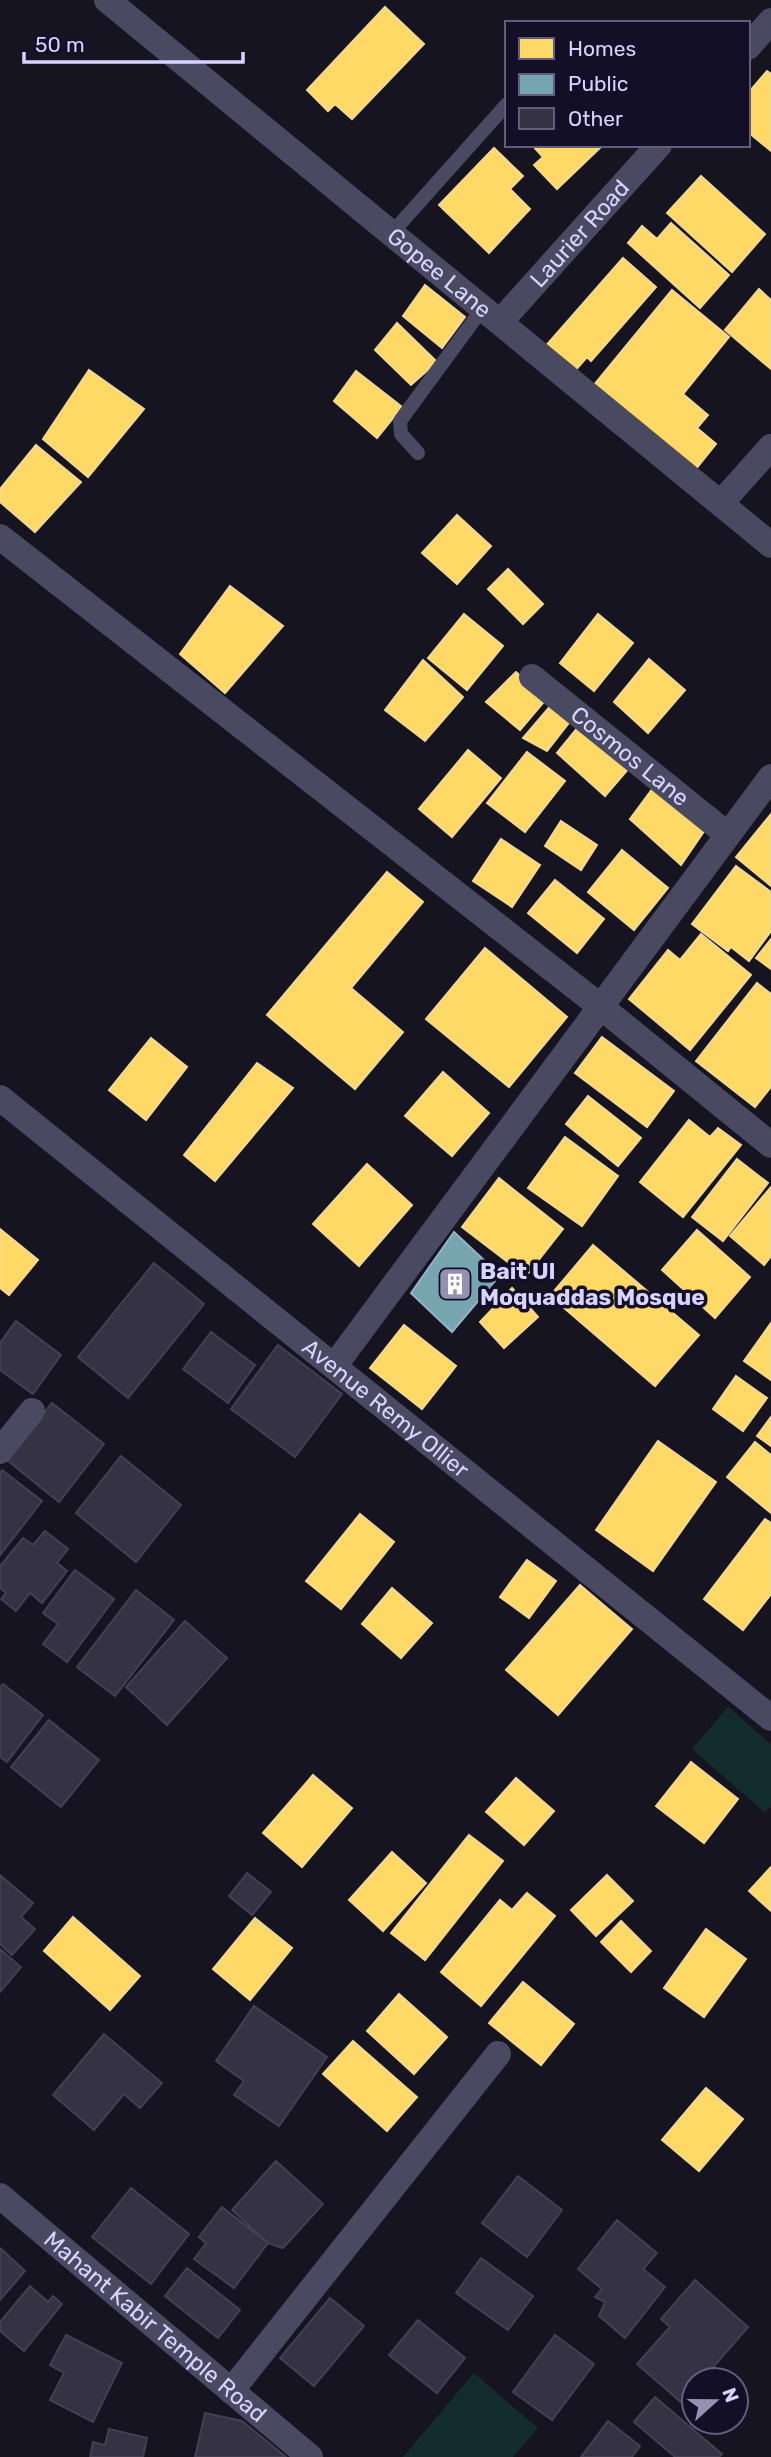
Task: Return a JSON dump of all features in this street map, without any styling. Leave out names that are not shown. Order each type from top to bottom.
[{"type":"street","name":"Gopee Lane","points":[[107,0],[390,235],[771,545]]},
{"type":"street","points":[[750,45],[771,21]]},
{"type":"street","name":"Laurier Road","points":[[491,315],[657,147]]},
{"type":"street","points":[[721,503],[771,447]]},
{"type":"street","points":[[0,537],[601,1007],[771,1145]]},
{"type":"street","name":"Cosmos Lane","points":[[532,677],[728,835]]},
{"type":"street","points":[[335,1365],[771,777]]},
{"type":"street","name":"Avenue Remy Ollier","points":[[2,1104],[335,1365],[771,1718]]},
{"type":"street","points":[[0,1451],[32,1411]]},
{"type":"street","points":[[231,2391],[498,2054]]},
{"type":"street","name":"Mahant Kabir Temple Road","points":[[0,2196],[310,2457]]},
{"type":"lane","points":[[390,235],[505,106]]},
{"type":"lane","points":[[418,453],[401,434],[400,421],[491,315]]},
{"type":"green space","points":[[728,1707],[771,1744],[771,1806],[765,1813],[692,1749]]},
{"type":"green space","points":[[474,2373],[538,2428],[513,2457],[403,2457]]},
{"type":"building: Homes","points":[[385,7],[424,44],[352,119],[335,104],[328,111],[307,90]]},
{"type":"building: Homes","points":[[767,71],[771,74],[771,151],[750,134],[750,91]]},
{"type":"building: Homes","points":[[534,147],[601,147],[557,189],[534,165],[543,157]]},
{"type":"building: Homes","points":[[494,148],[523,176],[510,189],[530,209],[489,253],[439,205]]},
{"type":"building: Homes","points":[[701,176],[765,234],[732,272],[667,213]]},
{"type":"building: Homes","points":[[671,223],[729,275],[700,308],[628,243],[642,226],[657,239]]},
{"type":"building: Homes","points":[[623,258],[656,287],[591,361],[587,357],[573,373],[544,348]]},
{"type":"building: Homes","points":[[425,285],[465,317],[442,348],[403,316]]},
{"type":"building: Homes","points":[[759,289],[771,300],[771,369],[725,330]]},
{"type":"building: Homes","points":[[672,290],[729,337],[683,394],[708,415],[697,428],[716,444],[695,470],[593,386]]},
{"type":"building: Homes","points":[[397,323],[437,362],[411,385],[375,350]]},
{"type":"building: Homes","points":[[89,370],[144,409],[88,477],[43,439]]},
{"type":"building: Homes","points":[[356,371],[402,407],[377,438],[334,401]]},
{"type":"building: Homes","points":[[36,445],[81,482],[35,532],[0,502],[0,489]]},
{"type":"building: Homes","points":[[457,515],[491,546],[457,584],[422,553]]},
{"type":"building: Homes","points":[[508,569],[543,604],[523,624],[488,589]]},
{"type":"building: Homes","points":[[230,586],[283,626],[225,693],[180,654]]},
{"type":"building: Homes","points":[[464,614],[503,646],[467,690],[428,658]]},
{"type":"building: Homes","points":[[598,614],[633,643],[594,691],[560,663]]},
{"type":"building: Homes","points":[[649,659],[685,690],[648,733],[614,702]]},
{"type":"building: Homes","points":[[423,660],[463,697],[425,741],[385,710]]},
{"type":"building: Homes","points":[[516,672],[547,698],[520,730],[486,702]]},
{"type":"building: Homes","points":[[553,703],[572,719],[547,751],[523,738]]},
{"type":"building: Homes","points":[[579,726],[629,768],[605,796],[557,753]]},
{"type":"building: Homes","points":[[468,750],[501,778],[452,837],[419,809]]},
{"type":"building: Homes","points":[[527,752],[565,781],[525,832],[487,803]]},
{"type":"building: Homes","points":[[656,784],[707,827],[681,865],[630,819]]},
{"type":"building: Homes","points":[[771,814],[771,886],[736,857]]},
{"type":"building: Homes","points":[[561,821],[597,845],[581,870],[545,846]]},
{"type":"building: Homes","points":[[501,839],[540,865],[512,907],[473,881]]},
{"type":"building: Homes","points":[[622,850],[668,888],[634,930],[588,892]]},
{"type":"building: Homes","points":[[736,866],[771,892],[771,931],[749,961],[731,947],[728,951],[692,924]]},
{"type":"building: Homes","points":[[387,872],[423,902],[351,988],[403,1032],[355,1089],[267,1015]]},
{"type":"building: Homes","points":[[555,880],[604,919],[577,953],[528,913]]},
{"type":"building: Homes","points":[[701,934],[751,975],[690,1050],[629,999],[668,950],[680,960]]},
{"type":"building: Homes","points":[[771,939],[771,969],[756,958]]},
{"type":"building: Homes","points":[[485,948],[567,1017],[509,1087],[426,1019]]},
{"type":"building: Homes","points":[[757,983],[771,994],[771,1087],[755,1107],[696,1061]]},
{"type":"building: Homes","points":[[602,1037],[674,1091],[647,1127],[575,1073]]},
{"type":"building: Homes","points":[[151,1038],[187,1067],[146,1120],[109,1090]]},
{"type":"building: Homes","points":[[257,1063],[293,1088],[215,1181],[184,1155]]},
{"type":"building: Homes","points":[[443,1072],[489,1113],[452,1156],[405,1116]]},
{"type":"building: Homes","points":[[588,1096],[641,1138],[618,1166],[566,1124]]},
{"type":"building: Homes","points":[[689,1120],[710,1137],[718,1128],[741,1145],[683,1217],[640,1182]]},
{"type":"building: Homes","points":[[565,1137],[618,1176],[582,1226],[528,1188]]},
{"type":"building: Homes","points":[[737,1159],[768,1183],[723,1241],[692,1217]]},
{"type":"building: Homes","points":[[367,1164],[412,1205],[359,1266],[313,1224]]},
{"type":"building: Homes","points":[[499,1178],[563,1229],[526,1276],[462,1227]]},
{"type":"building: Homes","points":[[771,1187],[771,1256],[764,1265],[730,1236]]},
{"type":"building: Homes","points":[[0,1229],[38,1260],[9,1295],[0,1288]]},
{"type":"building: Homes","points":[[697,1230],[750,1277],[715,1318],[662,1270]]},
{"type":"building: Homes","points":[[593,1245],[699,1335],[655,1386],[550,1296]]},
{"type":"building: Homes","points":[[512,1288],[538,1317],[504,1348],[480,1322]]},
{"type":"building: Homes","points":[[771,1323],[771,1380],[744,1361]]},
{"type":"building: Homes","points":[[404,1325],[456,1366],[422,1409],[370,1368]]},
{"type":"building: Homes","points":[[736,1376],[767,1398],[743,1431],[713,1409]]},
{"type":"building: Homes","points":[[771,1417],[771,1446],[757,1436]]},
{"type":"building: Homes","points":[[658,1441],[716,1482],[653,1571],[596,1530]]},
{"type":"building: Homes","points":[[755,1442],[771,1455],[771,1513],[727,1477]]},
{"type":"building: Homes","points":[[360,1514],[394,1542],[341,1609],[306,1581]]},
{"type":"building: Homes","points":[[765,1519],[771,1523],[771,1594],[743,1630],[704,1599]]},
{"type":"building: Homes","points":[[527,1560],[556,1581],[529,1618],[500,1597]]},
{"type":"building: Homes","points":[[580,1585],[632,1629],[558,1715],[506,1670]]},
{"type":"building: Homes","points":[[392,1588],[432,1623],[401,1658],[362,1624]]},
{"type":"building: Homes","points":[[691,1762],[738,1799],[704,1843],[656,1806]]},
{"type":"building: Homes","points":[[313,1775],[352,1808],[302,1867],[263,1833]]},
{"type":"building: Homes","points":[[516,1778],[554,1811],[524,1845],[486,1812]]},
{"type":"building: Homes","points":[[469,1835],[503,1861],[425,1960],[391,1933]]},
{"type":"building: Homes","points":[[392,1852],[426,1883],[383,1931],[349,1900]]},
{"type":"building: Homes","points":[[771,1867],[771,1911],[749,1891]]},
{"type":"building: Homes","points":[[607,1875],[633,1901],[596,1936],[571,1910]]},
{"type":"building: Homes","points":[[527,1893],[555,1916],[481,2006],[441,1972],[500,1900],[512,1910]]},
{"type":"building: Homes","points":[[73,1917],[140,1976],[110,2010],[44,1951]]},
{"type":"building: Homes","points":[[255,1918],[292,1948],[250,2000],[213,1969]]},
{"type":"building: Homes","points":[[621,1921],[651,1951],[631,1972],[601,1942]]},
{"type":"building: Homes","points":[[706,1929],[746,1959],[704,2017],[664,1988]]},
{"type":"building: Homes","points":[[523,1982],[574,2024],[541,2065],[489,2023]]},
{"type":"building: Homes","points":[[399,1994],[447,2037],[414,2074],[367,2031]]},
{"type":"building: Homes","points":[[353,2041],[417,2097],[387,2131],[323,2074]]},
{"type":"building: Homes","points":[[706,2088],[743,2119],[699,2171],[662,2140]]},
{"type":"building: Public","name":"Bait Ul Moquaddas Mosque","points":[[454,1232],[500,1275],[452,1332],[411,1293]]},
{"type":"building: Other","points":[[154,1263],[204,1304],[128,1398],[78,1357]]},
{"type":"building: Other","points":[[16,1321],[61,1355],[33,1394],[0,1370],[0,1343]]},
{"type":"building: Other","points":[[211,1332],[255,1365],[228,1403],[183,1369]]},
{"type":"building: Other","points":[[278,1345],[342,1394],[295,1457],[231,1409]]},
{"type":"building: Other","points":[[52,1403],[104,1444],[59,1502],[7,1460]]},
{"type":"building: Other","points":[[121,1456],[181,1505],[136,1562],[76,1513]]},
{"type":"building: Other","points":[[2,1470],[42,1501],[0,1555],[0,1473]]},
{"type":"building: Other","points":[[45,1531],[68,1549],[57,1563],[67,1571],[42,1603],[30,1593],[16,1611],[1,1599],[6,1593],[0,1588],[0,1566],[23,1538],[33,1545]]},
{"type":"building: Other","points":[[75,1570],[114,1599],[67,1662],[43,1644],[58,1624],[43,1613]]},
{"type":"building: Other","points":[[136,1590],[174,1620],[115,1696],[77,1667]]},
{"type":"building: Other","points":[[185,1621],[227,1658],[167,1725],[126,1687]]},
{"type":"building: Other","points":[[3,1684],[43,1715],[7,1762],[0,1757],[0,1687]]},
{"type":"building: Other","points":[[49,1720],[99,1760],[61,1807],[11,1767]]},
{"type":"building: Other","points":[[247,1873],[271,1892],[252,1915],[229,1896]]},
{"type":"building: Other","points":[[0,1875],[33,1903],[21,1917],[35,1929],[12,1955],[0,1944]]},
{"type":"building: Other","points":[[0,1949],[21,1967],[0,1992]]},
{"type":"building: Other","points":[[254,2006],[327,2057],[279,2126],[234,2095],[244,2081],[216,2061]]},
{"type":"building: Other","points":[[104,2034],[162,2083],[140,2108],[124,2094],[94,2130],[53,2095]]},
{"type":"building: Other","points":[[276,2161],[323,2204],[283,2248],[268,2243],[232,2210]]},
{"type":"building: Other","points":[[518,2176],[562,2210],[527,2257],[482,2223]]},
{"type":"building: Other","points":[[131,2188],[189,2234],[151,2284],[92,2237]]},
{"type":"building: Other","points":[[222,2207],[268,2243],[234,2288],[194,2259],[206,2243],[199,2237]]},
{"type":"building: Other","points":[[617,2220],[657,2253],[643,2269],[665,2287],[625,2338],[599,2316],[605,2302],[595,2297],[602,2289],[578,2269]]},
{"type":"building: Other","points":[[0,2248],[25,2271],[0,2300]]},
{"type":"building: Other","points":[[481,2258],[533,2296],[508,2330],[456,2293]]},
{"type":"building: Other","points":[[187,2268],[240,2310],[218,2338],[165,2296]]},
{"type":"building: Other","points":[[695,2280],[748,2327],[714,2366],[680,2366],[680,2401],[637,2364],[670,2327],[661,2319]]},
{"type":"building: Other","points":[[30,2286],[48,2302],[53,2296],[62,2304],[24,2351],[0,2331],[0,2322]]},
{"type":"building: Other","points":[[330,2298],[364,2326],[314,2386],[280,2358]]},
{"type":"building: Other","points":[[418,2320],[465,2358],[437,2393],[389,2355]]},
{"type":"building: Other","points":[[66,2335],[122,2363],[93,2422],[50,2400],[64,2373],[50,2365]]},
{"type":"building: Other","points":[[555,2335],[594,2364],[552,2420],[513,2392]]},
{"type":"building: Other","points":[[655,2397],[680,2418],[680,2436],[701,2436],[722,2454],[719,2457],[675,2457],[634,2422]]},
{"type":"building: Other","points":[[205,2413],[242,2421],[286,2457],[195,2457]]},
{"type":"building: Other","points":[[608,2421],[640,2446],[632,2457],[581,2457]]},
{"type":"building: Other","points":[[109,2429],[147,2438],[143,2457],[90,2457],[93,2442],[105,2445]]},
{"type":"place","name":"Bait Ul Moquaddas Mosque","points":[[455,1284]]}]
